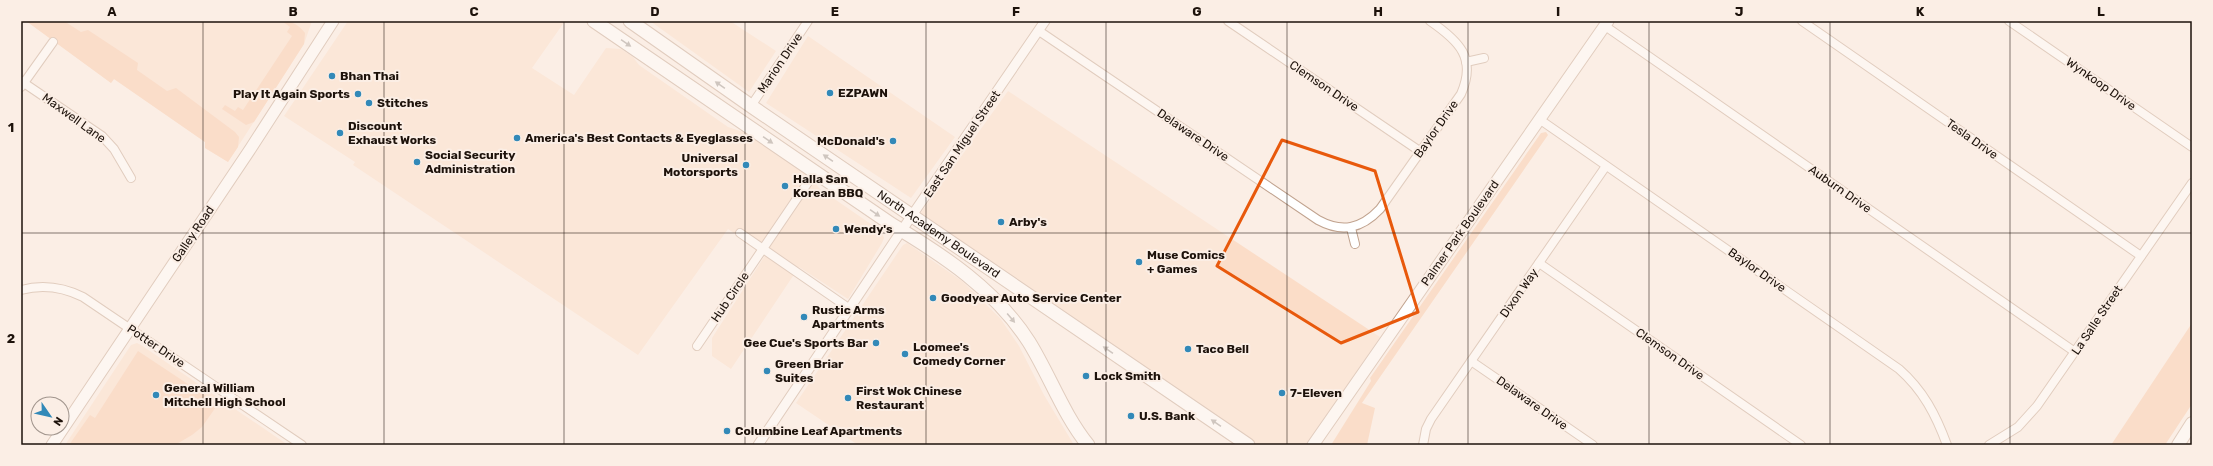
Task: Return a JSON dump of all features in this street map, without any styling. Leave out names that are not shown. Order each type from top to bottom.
[{"type":"highway","name":"North Academy Boulevard","points":[[594,21],[902,230],[967,276],[1003,308],[1029,342],[1067,415],[1088,445]]},
{"type":"highway","name":"North Academy Boulevard","points":[[630,21],[751,106],[1248,445]]},
{"type":"main road","name":"Galley Road","points":[[52,445],[333,21]]},
{"type":"main road","name":"Palmer Park Boulevard","points":[[1313,445],[1607,23]]},
{"type":"main road","points":[[2178,445],[2192,424]]},
{"type":"street","name":"Marion Drive","points":[[751,106],[808,21]]},
{"type":"street","name":"East San Miguel Street","points":[[758,445],[902,230],[1045,21]]},
{"type":"street","name":"Clemson Drive","points":[[1228,21],[1420,152]]},
{"type":"street","name":"Baylor Drive","points":[[1351,228],[1363,224],[1380,209],[1461,94],[1466,77],[1466,62],[1458,43],[1430,21]]},
{"type":"street","name":"Tesla Drive","points":[[1802,21],[2141,256]]},
{"type":"street","name":"Wynkoop Drive","points":[[2009,21],[2192,147]]},
{"type":"street","name":"Auburn Drive","points":[[1607,23],[2075,352]]},
{"type":"street","name":"Delaware Drive","points":[[1038,31],[1318,220],[1337,228],[1351,228]]},
{"type":"street","points":[[22,84],[53,42]]},
{"type":"street","points":[[1466,62],[1484,58]]},
{"type":"street","name":"Maxwell Lane","points":[[22,84],[102,136],[114,149],[131,178]]},
{"type":"street","name":"Baylor Drive","points":[[1540,119],[1899,369],[1925,398],[1938,422],[1947,445]]},
{"type":"street","name":"Dixon Way","points":[[1423,445],[1426,429],[1431,419],[1606,166]]},
{"type":"street","name":"Hub Circle","points":[[697,346],[815,172]]},
{"type":"street","name":"La Salle Street","points":[[1988,445],[2006,436],[2029,416],[2192,183]]},
{"type":"street","points":[[1351,228],[1355,244]]},
{"type":"street","points":[[740,234],[763,248],[850,309]]},
{"type":"street","name":"Clemson Drive","points":[[1539,263],[1801,445]]},
{"type":"street","name":"Potter Drive","points":[[21,290],[47,287],[65,290],[84,297],[302,445]]},
{"type":"street","name":"Delaware Drive","points":[[1471,361],[1593,445]]},
{"type":"highlighted area","points":[[1282,140],[1375,171],[1418,312],[1341,343],[1217,266]]},
{"type":"shaded area","points":[[26,21],[64,21],[81,32],[88,30],[138,63],[137,70],[167,91],[176,88],[235,132],[239,137],[238,147],[228,162],[205,148],[205,142],[114,79],[111,83]]},
{"type":"shaded area","points":[[27,21],[312,21],[304,44],[228,162],[205,148],[205,142],[114,79],[111,83]]},
{"type":"shaded area","points":[[282,21],[292,23],[303,30],[305,33],[304,44],[254,122],[246,125],[222,109],[225,105],[235,111],[238,107],[243,110],[292,36],[287,32],[290,27]]},
{"type":"shaded area","points":[[348,21],[565,21],[532,68],[574,95],[606,48],[621,49],[633,57],[639,65],[728,127],[746,133],[805,171],[820,189],[881,231],[884,238],[882,243],[848,299],[799,267],[731,369],[712,356],[712,338],[766,254],[728,229],[638,355],[353,165],[355,162],[284,116]]},
{"type":"shaded area","points":[[650,21],[730,21],[776,51],[749,92]]},
{"type":"shaded area","points":[[808,36],[955,137],[911,198],[766,103]]},
{"type":"shaded area","points":[[1008,91],[1380,337],[1307,445],[1257,445],[920,214]]},
{"type":"shaded area","points":[[1546,132],[1548,135],[1362,403],[1375,408],[1367,445],[1331,445],[1371,381],[1370,378],[1541,133]]},
{"type":"shaded area","points":[[907,243],[962,281],[1000,318],[1019,346],[1044,395],[1074,445],[858,445],[796,403],[903,245]]},
{"type":"shaded area","points":[[2192,323],[2192,404],[2165,445],[2111,445]]},
{"type":"shaded area","name":"General William Mitchell High School","points":[[137,343],[288,445],[65,445],[131,345]]},
{"type":"shaded area","name":"General William Mitchell High School","points":[[138,351],[218,404],[202,427],[175,445],[69,445],[90,415],[95,418]]},
{"type":"place","name":"Bhan Thai","points":[[332,76]]},
{"type":"place","name":"EZPAWN","points":[[830,93]]},
{"type":"place","name":"Play It Again Sports","points":[[358,94]]},
{"type":"place","name":"Stitches","points":[[369,103]]},
{"type":"place","name":"Discount Exhaust Works","points":[[340,133]]},
{"type":"place","name":"America's Best Contacts & Eyeglasses","points":[[517,138]]},
{"type":"place","name":"McDonald's","points":[[893,141]]},
{"type":"place","name":"Social Security Administration","points":[[417,162]]},
{"type":"place","name":"Universal Motorsports","points":[[746,165]]},
{"type":"place","name":"Halla San Korean BBQ","points":[[785,186]]},
{"type":"place","name":"Arby's","points":[[1001,222]]},
{"type":"place","name":"Wendy's","points":[[836,229]]},
{"type":"place","name":"Muse Comics + Games","points":[[1139,262]]},
{"type":"place","name":"Goodyear Auto Service Center","points":[[933,298]]},
{"type":"place","name":"Rustic Arms Apartments","points":[[804,317]]},
{"type":"place","name":"Gee Cue's Sports Bar","points":[[876,343]]},
{"type":"place","name":"Taco Bell","points":[[1188,349]]},
{"type":"place","name":"Loomee's Comedy Corner","points":[[905,354]]},
{"type":"place","name":"Green Briar Suites","points":[[767,371]]},
{"type":"place","name":"Lock Smith","points":[[1086,376]]},
{"type":"place","name":"7-Eleven","points":[[1282,393]]},
{"type":"place","name":"General William Mitchell High School","points":[[156,395]]},
{"type":"place","name":"First Wok Chinese Restaurant","points":[[848,398]]},
{"type":"place","name":"U.S. Bank","points":[[1131,416]]},
{"type":"place","name":"Columbine Leaf Apartments","points":[[727,431]]}]
